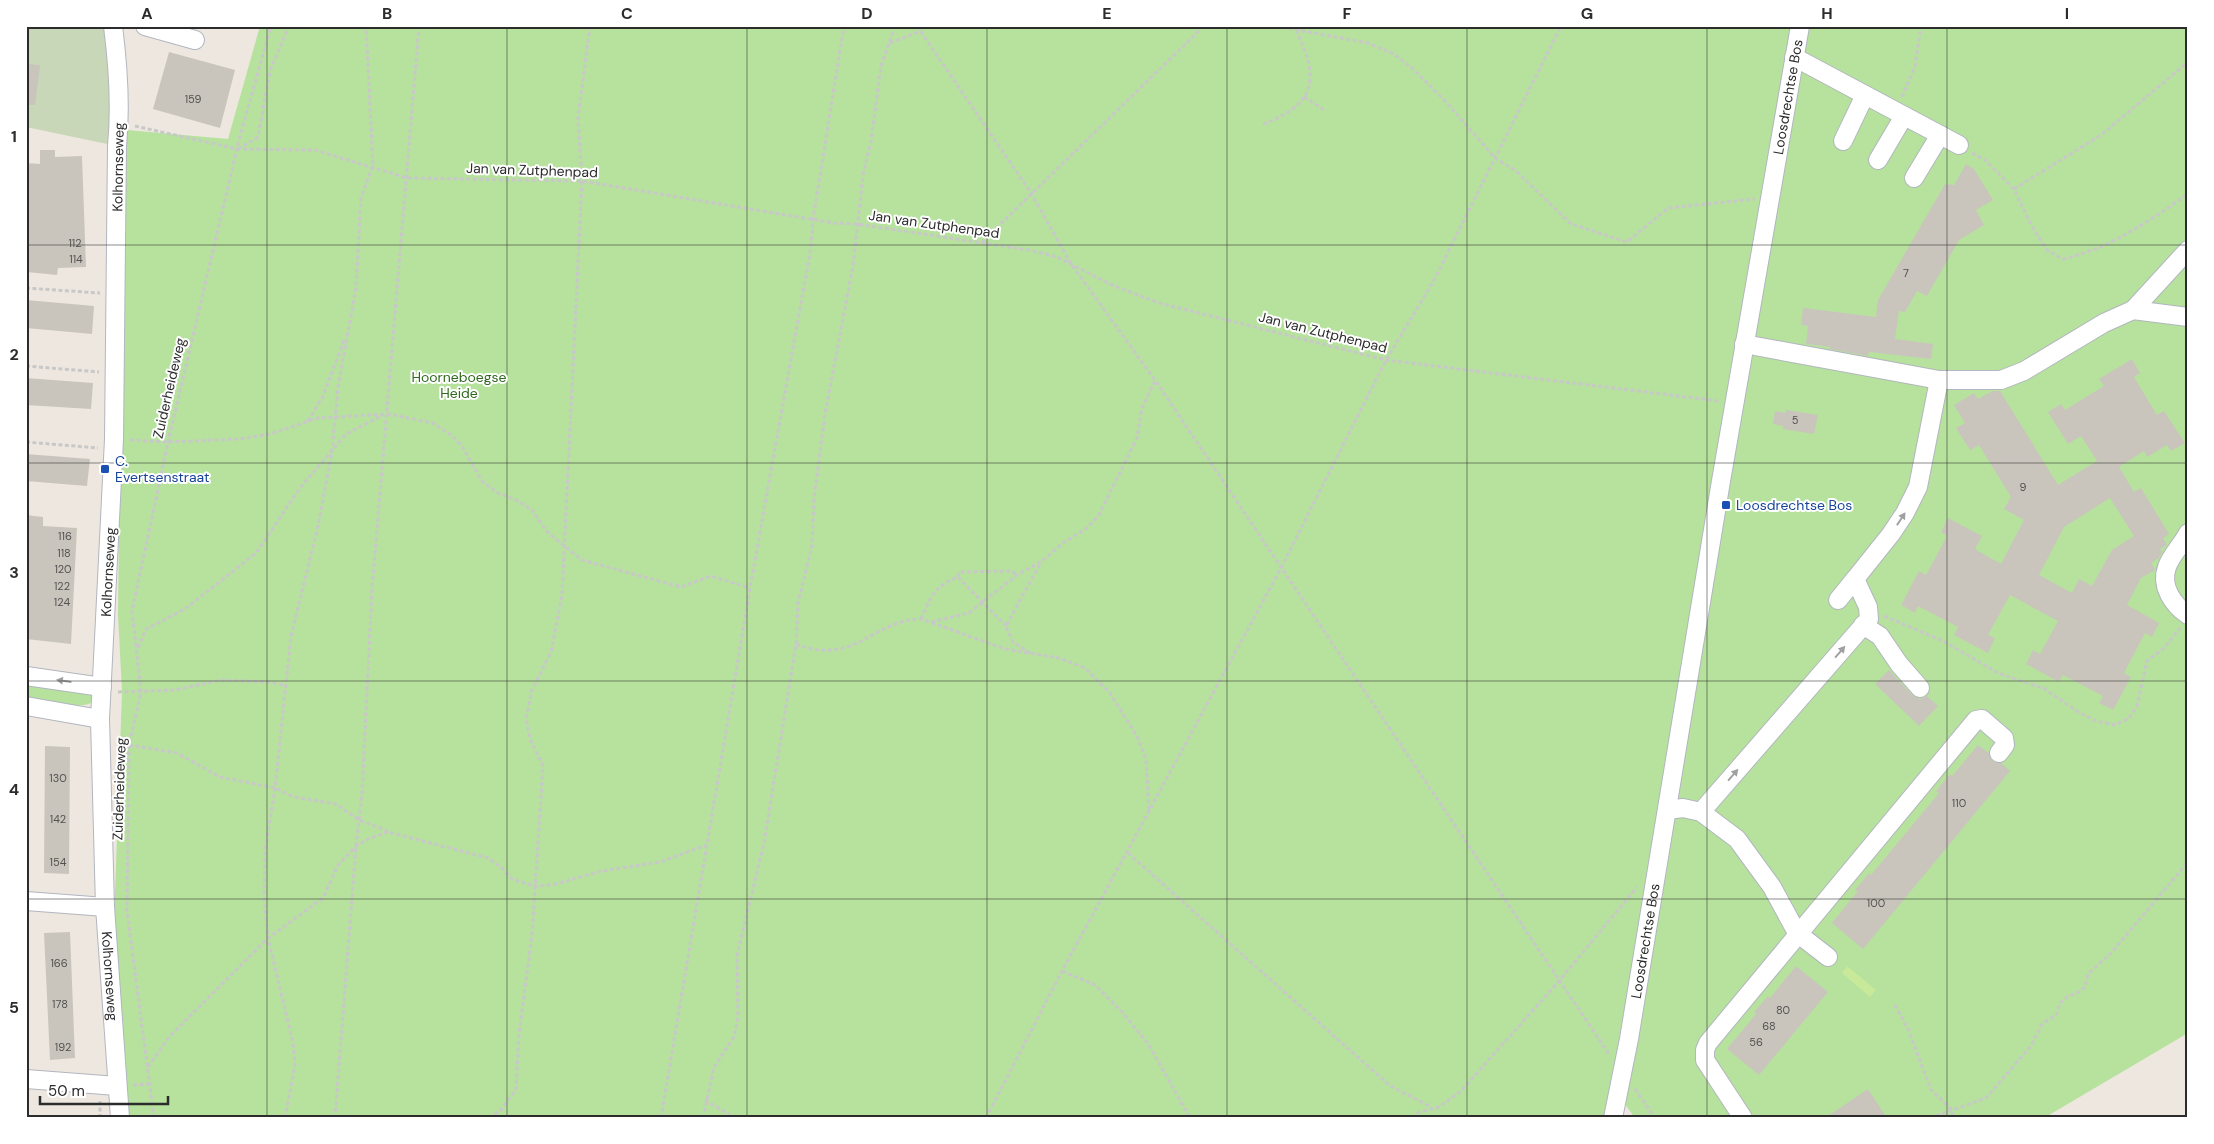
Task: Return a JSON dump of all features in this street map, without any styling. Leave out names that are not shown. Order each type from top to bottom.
[{"type":"street","name":"Kolhornseweg","points":[[113,26],[117,60],[120,123],[117,146],[114,444],[100,719],[105,907],[120,1118]]},
{"type":"street","points":[[145,26],[195,40]]},
{"type":"street","name":"Loosdrechtse Bos","points":[[1613,1118],[1667,810],[1744,344],[1800,26]]},
{"type":"street","points":[[1794,57],[1959,145]]},
{"type":"street","points":[[1843,141],[1865,95]]},
{"type":"street","points":[[1878,160],[1897,112]]},
{"type":"street","points":[[1914,178],[1940,135]]},
{"type":"street","points":[[1744,344],[1939,380],[2001,380],[2024,371],[2104,323],[2133,310],[2188,250]]},
{"type":"street","points":[[2133,310],[2188,317]]},
{"type":"street","points":[[1838,600],[1891,534],[1905,513],[1918,487],[1939,380]]},
{"type":"street","points":[[2185,620],[2169,595],[2166,568],[2188,533]]},
{"type":"street","points":[[1701,812],[1866,622],[1868,607],[1855,579]]},
{"type":"street","points":[[1866,622],[1880,636],[1899,664],[1920,688]]},
{"type":"street","points":[[26,676],[102,689]]},
{"type":"street","points":[[26,706],[100,719]]},
{"type":"street","points":[[1743,1118],[1705,1060],[1704,1050],[1708,1043],[1797,933],[1976,720],[1982,719],[2004,738],[2005,745],[1999,753]]},
{"type":"street","points":[[1667,810],[1683,808],[1701,812],[1737,839],[1772,887],[1797,933],[1828,957]]},
{"type":"street","points":[[26,901],[105,907]]},
{"type":"street","points":[[26,1079],[118,1086]]},
{"type":"path","name":"Zuiderheideweg","points":[[154,1118],[127,911],[129,745],[141,692],[132,610],[168,442],[237,149],[271,26]]},
{"type":"path","points":[[237,149],[258,137],[270,71],[289,26]]},
{"type":"path","points":[[285,1118],[294,1065],[293,1043],[268,938],[264,898],[265,851],[275,788],[290,636],[318,526],[332,451],[347,332],[356,288],[361,197],[373,166],[366,26]]},
{"type":"path","points":[[335,1118],[359,820],[372,589],[419,26]]},
{"type":"path","points":[[489,1118],[500,1111],[516,1089],[519,1034],[532,935],[543,766],[530,739],[526,718],[532,690],[551,652],[562,595],[563,546],[572,422],[582,181],[578,118],[590,26]]},
{"type":"path","points":[[661,1118],[750,588],[811,248],[813,219],[844,26]]},
{"type":"path","points":[[703,1118],[714,1067],[734,1037],[738,1018],[737,955],[764,843],[796,644],[798,603],[812,546],[814,498],[825,414],[853,266],[857,224],[881,66],[895,26]]},
{"type":"path","points":[[917,26],[1031,193],[1071,264],[1155,380],[1559,981],[1655,1118]]},
{"type":"path","points":[[982,242],[1204,26]]},
{"type":"path","points":[[1276,26],[1368,43],[1394,54],[1413,69],[1446,102],[1496,159],[1515,170],[1571,224],[1628,242],[1668,208],[1770,197]]},
{"type":"path","points":[[986,1118],[1062,971],[1281,568],[1386,360],[1434,282],[1562,26]]},
{"type":"path","points":[[1897,112],[1914,66],[1921,26]]},
{"type":"path","points":[[890,44],[921,31]]},
{"type":"path","points":[[1263,124],[1284,116],[1300,105],[1309,86],[1310,68],[1305,49],[1297,31]]},
{"type":"path","points":[[2014,189],[2101,135],[2188,62]]},
{"type":"path","points":[[1304,97],[1326,111]]},
{"type":"path","name":"Jan van Zutphenpad","points":[[120,123],[237,149],[315,150],[373,166],[407,178],[582,181],[813,219],[1029,250],[1057,258],[1112,285],[1159,303],[1386,360],[1734,403]]},
{"type":"path","points":[[1959,145],[1985,160],[2014,189],[2031,224],[2047,250],[2063,259],[2115,241],[2140,227],[2188,194]]},
{"type":"path","points":[[26,288],[116,294]]},
{"type":"path","points":[[307,422],[323,396],[347,332]]},
{"type":"path","points":[[26,366],[115,373]]},
{"type":"path","points":[[931,622],[969,613],[1017,575],[1042,561],[1063,542],[1087,528],[1099,515],[1137,438],[1142,408],[1155,380]]},
{"type":"path","points":[[137,649],[146,629],[185,609],[256,553],[300,488],[346,434],[386,414]]},
{"type":"path","points":[[26,442],[114,444],[240,439],[270,434],[318,418],[386,414],[433,423],[452,436],[462,446],[482,481],[496,492],[518,501],[532,510],[546,531],[582,560],[681,587],[711,576],[750,588]]},
{"type":"path","points":[[1006,626],[1042,561]]},
{"type":"path","points":[[921,619],[934,592],[944,582],[958,577],[959,572],[1012,571],[1017,575]]},
{"type":"path","points":[[958,577],[1006,626],[1012,642],[1031,654]]},
{"type":"path","points":[[1866,622],[1888,616],[1897,622],[1914,627],[1943,640],[1998,673],[2045,689],[2078,712],[2096,720],[2115,725],[2129,718],[2137,706],[2146,661],[2173,639],[2185,620]]},
{"type":"path","points":[[796,644],[810,650],[832,652],[896,625],[921,619],[1005,649],[1059,658],[1085,668],[1110,693],[1138,738],[1146,760],[1149,812]]},
{"type":"path","points":[[102,689],[141,692],[175,690],[221,680],[269,682],[285,685]]},
{"type":"path","points":[[129,745],[177,754],[220,777],[275,788],[294,796],[336,804],[359,820],[388,832],[488,858],[503,869],[512,879],[534,886],[552,885],[602,870],[660,862],[707,844]]},
{"type":"path","points":[[148,1067],[169,1037],[268,938],[323,898],[338,865],[356,846],[388,832]]},
{"type":"path","points":[[1128,852],[1389,1086],[1431,1107]]},
{"type":"path","points":[[1930,1118],[1986,1098],[2031,1046],[2042,1024],[2056,1014],[2060,1004],[2085,987],[2088,974],[2111,953],[2188,862]]},
{"type":"path","points":[[1413,1118],[1416,1113],[1448,1102],[1461,1091],[1559,981],[1639,884]]},
{"type":"path","points":[[1062,971],[1095,985],[1123,1013],[1149,1045],[1190,1118]]},
{"type":"path","points":[[1895,1005],[1908,1029],[1930,1090],[1952,1110],[1952,1118]]},
{"type":"path","points":[[706,1100],[735,1118]]},
{"type":"green space","points":[[26,26],[111,26],[117,146],[26,127]]},
{"type":"green space","name":"Hoorneboegse Heide","points":[[260,26],[2188,26],[2188,1033],[2044,1118],[1635,1118],[1616,1092],[1610,1118],[128,1118],[114,922],[122,691],[118,615],[123,189],[127,130],[228,139]]},
{"type":"green space","points":[[26,680],[92,692],[93,701],[88,704],[71,705],[26,698]]},
{"type":"green space","points":[[1847,966],[1876,990],[1870,997],[1842,973]]},
{"type":"building","points":[[169,52],[235,70],[220,128],[153,109]]},
{"type":"building","points":[[26,64],[40,65],[35,105],[26,105]]},
{"type":"building","points":[[40,150],[55,150],[55,157],[82,156],[86,267],[58,268],[57,275],[27,272],[26,163],[40,164]]},
{"type":"building","points":[[1966,164],[1974,169],[1993,200],[1976,210],[1984,225],[1959,240],[1927,296],[1917,291],[1905,312],[1899,311],[1895,339],[1933,344],[1931,359],[1869,352],[1868,356],[1830,349],[1830,347],[1806,344],[1808,326],[1801,325],[1803,308],[1876,317],[1878,300],[1945,184],[1954,185]]},
{"type":"building","points":[[26,300],[94,306],[92,334],[26,328]]},
{"type":"building","points":[[2132,359],[2140,373],[2134,377],[2157,415],[2164,411],[2185,443],[2171,451],[2167,445],[2147,457],[2144,451],[2119,467],[2134,492],[2141,488],[2169,534],[2163,538],[2167,545],[2160,549],[2162,552],[2159,558],[2151,563],[2155,570],[2141,578],[2127,605],[2159,623],[2152,637],[2145,633],[2124,673],[2131,677],[2113,710],[2099,703],[2103,696],[2063,675],[2059,682],[2026,664],[2033,650],[2040,654],[2058,621],[2010,595],[1988,635],[1995,638],[1988,653],[1954,635],[1958,627],[1918,606],[1915,613],[1901,605],[1919,571],[1926,575],[1947,536],[1941,532],[1948,518],[1982,536],[1975,549],[2001,564],[2024,520],[2004,509],[2011,497],[1979,445],[1970,450],[1956,428],[1965,423],[1954,405],[1974,393],[1978,399],[1993,391],[2000,391],[2058,485],[2097,461],[2081,436],[2068,444],[2048,412],[2061,404],[2065,410],[2104,386],[2099,379]],"holes":[[[2110,498],[2134,536],[2112,550],[2092,586],[2079,579],[2072,593],[2039,575],[2064,527]]]},
{"type":"building","points":[[26,378],[93,383],[91,409],[26,405]]},
{"type":"building","points":[[1786,410],[1818,415],[1814,434],[1783,429],[1783,426],[1773,424],[1775,411],[1786,413]]},
{"type":"building","points":[[26,454],[90,459],[87,486],[26,481]]},
{"type":"building","points":[[26,515],[43,517],[43,526],[77,528],[71,644],[26,639]]},
{"type":"building","points":[[1889,670],[1912,695],[1920,699],[1927,696],[1938,706],[1919,726],[1875,684]]},
{"type":"building","points":[[1978,745],[1989,753],[1992,761],[2001,763],[2010,771],[1863,949],[1832,923],[1858,891],[1855,890],[1869,873],[1871,875],[1939,793],[1936,791],[1950,774],[1952,776]]},
{"type":"building","points":[[45,746],[70,747],[69,874],[44,873]]},
{"type":"building","points":[[70,932],[75,1058],[50,1060],[44,933]]},
{"type":"building","points":[[1796,966],[1828,992],[1759,1075],[1727,1049],[1756,1014],[1754,1012],[1768,996],[1770,998]]},
{"type":"building","points":[[1868,1089],[1887,1118],[1825,1118]]},
{"type":"place","name":"C. Evertsenstraat","points":[[105,469]]},
{"type":"place","name":"Loosdrechtse Bos","points":[[1726,505]]}]
